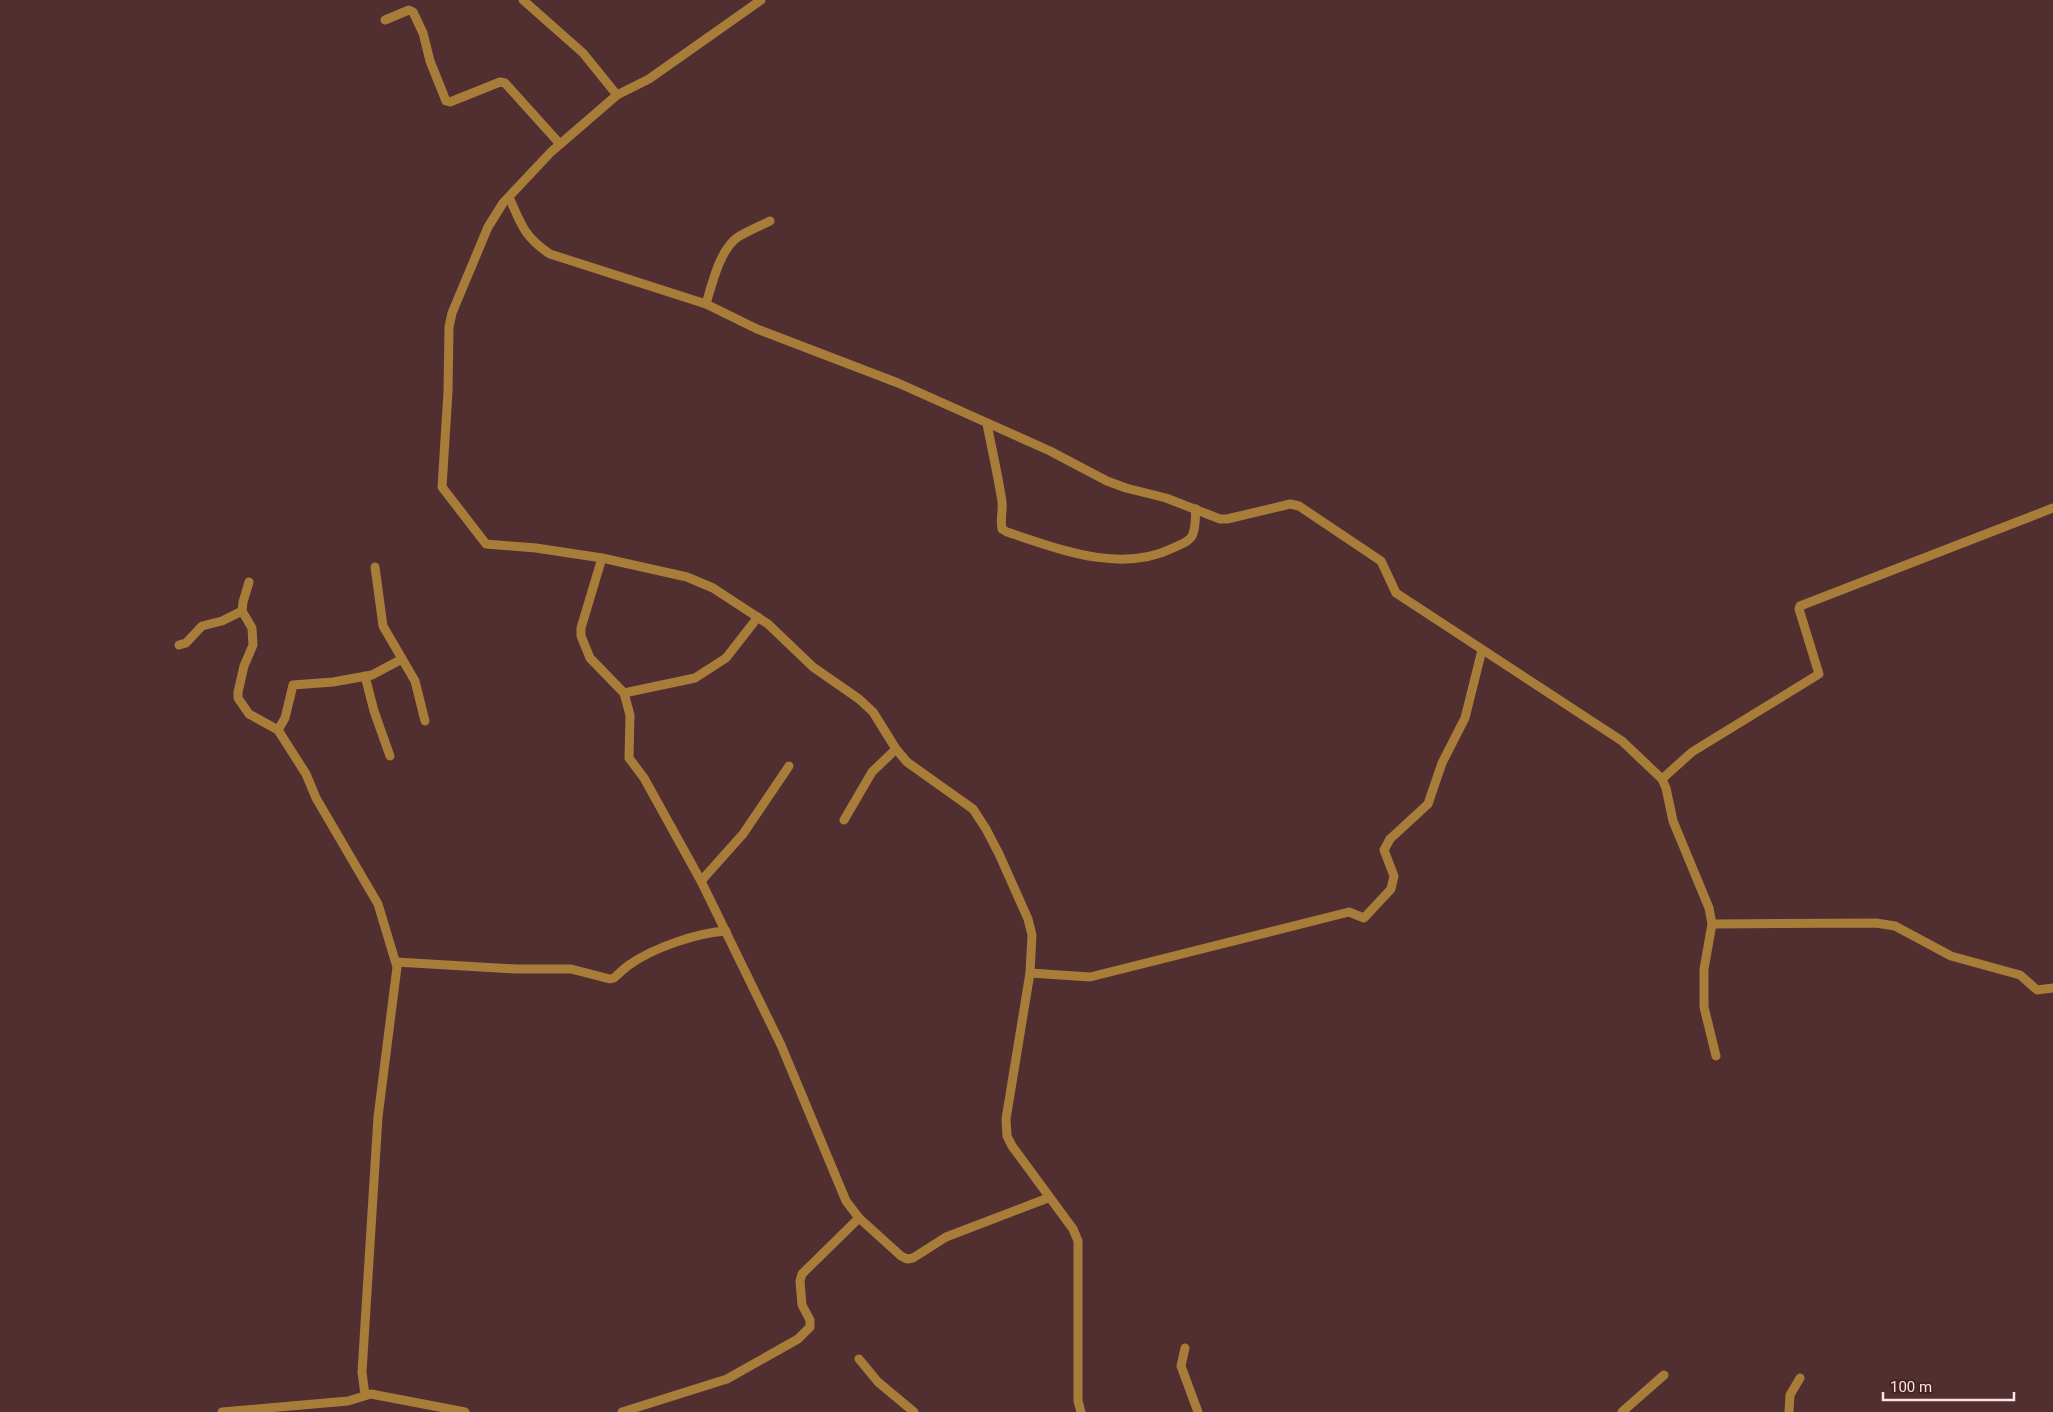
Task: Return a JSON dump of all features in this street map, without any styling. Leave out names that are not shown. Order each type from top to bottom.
[{"type":"street","points":[[523,0],[583,53],[617,96]]},
{"type":"street","points":[[762,0],[649,79],[617,96],[560,144],[508,197],[495,213],[450,320],[442,486],[486,544],[531,547],[602,558],[706,584],[774,628],[813,667],[866,705],[896,749],[914,768],[967,803],[979,816],[1028,919],[1032,935],[1030,973],[1006,1119],[1007,1136],[1012,1146],[1073,1230],[1078,1240],[1078,1401],[1080,1412]]},
{"type":"street","points":[[385,20],[409,10],[413,12],[423,33],[430,61],[446,101],[450,102],[500,82],[505,83],[560,144]]},
{"type":"street","points":[[508,197],[527,235],[534,244],[550,254],[706,304],[746,325],[884,377],[1050,451],[1108,481],[1196,509],[1214,517],[1227,519],[1290,504],[1299,506],[1381,561],[1396,593],[1622,741],[1662,779],[1666,788],[1673,821],[1709,908],[1712,924],[1705,960],[1704,1007],[1716,1056]]},
{"type":"street","points":[[706,304],[714,278],[732,243],[738,237],[770,221]]},
{"type":"street","points":[[987,424],[1000,490],[1002,506],[1001,524],[1002,529],[1007,532],[1084,555],[1123,560],[1140,559],[1165,552],[1186,542],[1193,533],[1196,509]]},
{"type":"street","points":[[1662,779],[1692,752],[1819,674],[1799,609],[1800,606],[2053,508]]},
{"type":"street","points":[[602,558],[581,628],[581,636],[590,658],[624,693],[630,715],[629,758],[644,778],[701,881],[726,931],[781,1045],[846,1200],[859,1218],[901,1256],[907,1259],[912,1258],[946,1237],[1048,1198]]},
{"type":"street","points":[[375,567],[383,626],[416,681],[425,721]]},
{"type":"street","points":[[249,582],[242,611],[252,628],[254,637],[252,651],[244,666],[238,698],[249,714],[278,730],[306,774],[316,798],[378,904],[397,967],[378,1127],[362,1372],[365,1395]]},
{"type":"street","points":[[179,645],[186,643],[202,626],[222,621],[242,611]]},
{"type":"street","points":[[624,693],[695,678],[726,658],[758,617]]},
{"type":"street","points":[[1030,973],[1090,977],[1349,912],[1364,918],[1390,889],[1394,876],[1384,850],[1385,847],[1390,839],[1424,809],[1430,798],[1442,763],[1465,718],[1482,650]]},
{"type":"street","points":[[278,730],[285,718],[293,685],[334,682],[364,676],[379,672],[402,659]]},
{"type":"street","points":[[364,676],[390,756]]},
{"type":"street","points":[[844,820],[872,772],[896,749]]},
{"type":"street","points":[[701,881],[743,834],[789,766]]},
{"type":"street","points":[[1712,924],[1876,923],[1894,926],[1951,956],[2020,975],[2033,988],[2047,989]]},
{"type":"street","points":[[396,962],[516,969],[571,969],[610,979],[618,975],[631,963],[673,944],[703,934],[726,931]]},
{"type":"street","points":[[622,1412],[727,1379],[798,1339],[810,1327],[810,1320],[802,1305],[800,1281],[802,1274],[859,1218]]},
{"type":"street","points":[[1185,1348],[1181,1366],[1198,1412]]},
{"type":"street","points":[[859,1359],[878,1382],[914,1412]]},
{"type":"street","points":[[1622,1412],[1664,1375]]},
{"type":"street","points":[[1789,1412],[1790,1395],[1800,1378]]},
{"type":"street","points":[[222,1412],[348,1401],[371,1394],[465,1412]]}]
